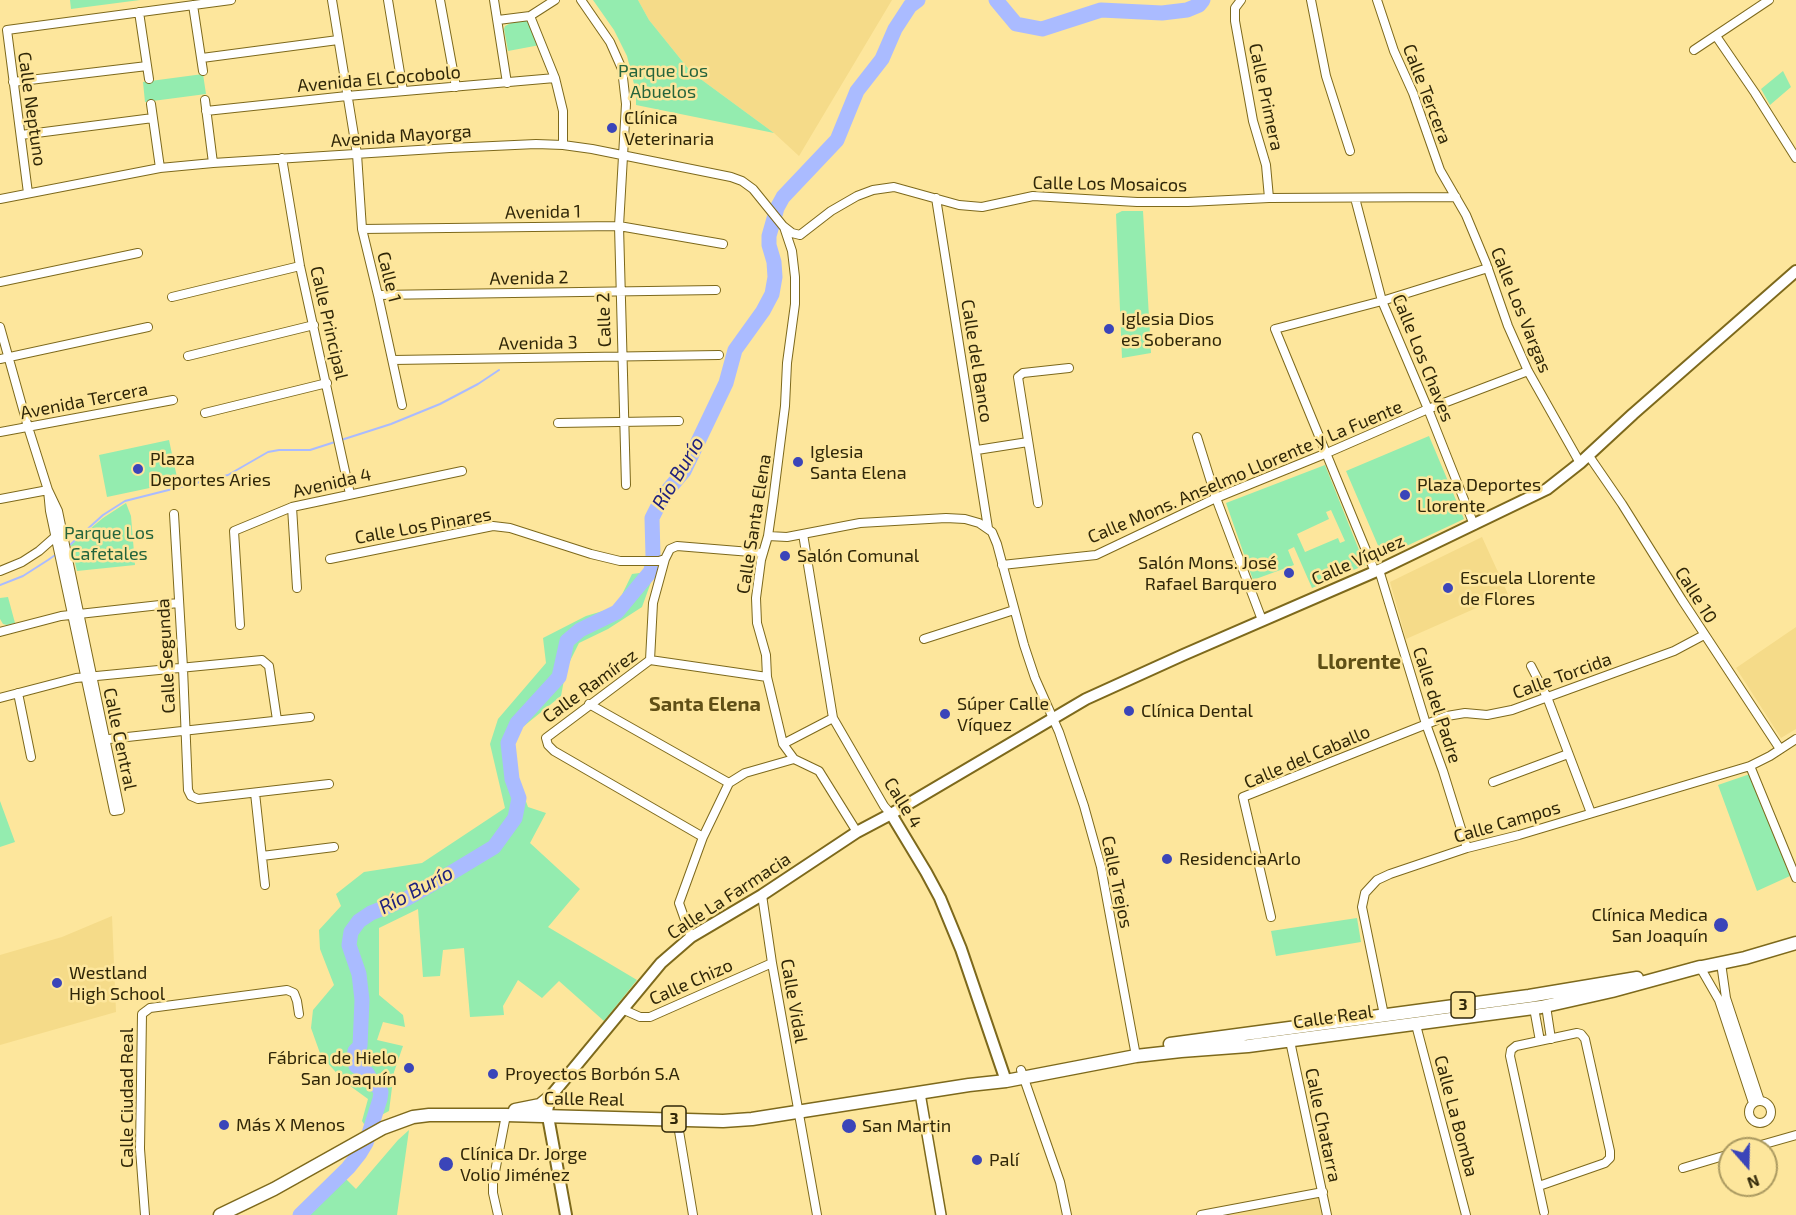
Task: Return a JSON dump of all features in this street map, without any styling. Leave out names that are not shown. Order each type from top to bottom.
[{"type":"main road","name":"Calle Víquez","points":[[891,814],[1108,688],[1377,571],[1547,489],[1584,459],[1641,406],[1796,271]]},
{"type":"main road","name":"Calle La Farmacia","points":[[550,1097],[661,963],[691,937],[762,895],[858,832],[891,814]]},
{"type":"main road","name":"Calle 4","points":[[891,814],[940,898],[961,949],[1005,1078]]},
{"type":"main road","name":"Calle Real","points":[[220,1215],[274,1189],[383,1128],[429,1114],[723,1121],[752,1119],[969,1085],[1135,1052],[1544,993],[1700,967],[1796,943]]},
{"type":"main road","name":"Calle Real","points":[[1135,1052],[1248,1046],[1540,1007],[1612,991],[1700,967]]},
{"type":"main road","points":[[1339,1034],[1351,1028],[1380,1022],[1384,1016],[1389,1020],[1408,1019],[1416,1025],[1422,1018],[1440,1015],[1462,1005]]},
{"type":"main road","points":[[1237,1036],[1256,1039],[1280,1036],[1290,1041],[1295,1034],[1306,1032],[1319,1025]]},
{"type":"main road","points":[[506,1115],[512,1111],[540,1105],[550,1097]]},
{"type":"main road","points":[[550,1097],[548,1117],[566,1215]]},
{"type":"street","points":[[148,79],[139,12],[231,0]]},
{"type":"street","name":"Calle 1","points":[[332,0],[357,154],[362,229],[402,405]]},
{"type":"street","points":[[388,0],[403,91]]},
{"type":"street","points":[[440,0],[456,87]]},
{"type":"street","points":[[494,0],[507,83]]},
{"type":"street","points":[[498,20],[530,16],[555,0]]},
{"type":"street","name":"Calle 2","points":[[581,0],[610,42],[622,69],[626,104],[619,226],[626,485]]},
{"type":"street","points":[[1311,0],[1326,76],[1350,151]]},
{"type":"street","name":"Calle Tercera","points":[[1377,0],[1440,170],[1456,196]]},
{"type":"street","points":[[1694,50],[1769,0]]},
{"type":"street","name":"Calle Primera","points":[[1240,2],[1235,8],[1235,21],[1253,121],[1266,165],[1269,198]]},
{"type":"street","points":[[193,5],[203,71]]},
{"type":"street","name":"Calle Neptuno","points":[[28,193],[7,30],[139,12]]},
{"type":"street","points":[[530,16],[555,78],[563,111],[563,145]]},
{"type":"street","points":[[1716,36],[1796,158]]},
{"type":"street","points":[[202,58],[338,40]]},
{"type":"street","points":[[14,82],[147,66]]},
{"type":"street","name":"Avenida El Cocobolo","points":[[206,111],[555,78]]},
{"type":"street","points":[[205,100],[213,163]]},
{"type":"street","points":[[151,104],[160,168]]},
{"type":"street","points":[[21,135],[153,118]]},
{"type":"street","name":"Avenida Mayorga","points":[[0,199],[160,168],[450,148],[563,145],[623,154],[742,181],[753,189],[783,226]]},
{"type":"street","name":"Calle Principal","points":[[282,159],[300,266],[350,494]]},
{"type":"street","name":"Calle Los Mosaicos","points":[[792,251],[804,233],[837,207],[873,190],[894,187],[959,205],[982,207],[1033,196],[1137,202],[1188,202],[1269,198],[1456,196]]},
{"type":"street","name":"Calle Los Vargas","points":[[1456,196],[1488,268],[1508,326],[1528,371],[1584,459]]},
{"type":"street","name":"Calle del Banco","points":[[936,198],[988,528],[994,537],[1014,610]]},
{"type":"street","name":"Calle Los Chaves","points":[[1355,198],[1382,301],[1474,525]]},
{"type":"street","name":"Avenida 1","points":[[362,229],[619,226],[723,244]]},
{"type":"street","points":[[783,226],[796,234],[804,233]]},
{"type":"street","name":"Calle Santa Elena","points":[[783,226],[792,251],[795,304],[787,363],[785,406],[768,536],[762,553],[756,598],[757,623],[766,655],[767,677],[783,744],[794,759],[819,771],[858,832]]},
{"type":"street","points":[[0,282],[138,253]]},
{"type":"street","points":[[172,297],[300,266]]},
{"type":"street","points":[[1382,301],[1488,268]]},
{"type":"street","name":"Avenida 2","points":[[378,295],[716,291]]},
{"type":"street","name":"Calle del Padre","points":[[1382,301],[1275,329],[1377,571],[1467,848]]},
{"type":"street","points":[[188,356],[314,325]]},
{"type":"street","points":[[0,327],[4,358],[48,490],[0,499]]},
{"type":"street","points":[[4,358],[148,327]]},
{"type":"street","name":"Avenida 3","points":[[393,360],[719,355]]},
{"type":"street","points":[[1038,503],[1018,377],[1023,373],[1069,368]]},
{"type":"street","name":"Calle Mons. Anselmo Llorente y La Fuente","points":[[1002,565],[1096,555],[1216,498],[1328,453],[1428,409],[1528,371]]},
{"type":"street","points":[[205,413],[327,383]]},
{"type":"street","name":"Avenida Tercera","points":[[0,432],[173,400]]},
{"type":"street","points":[[558,423],[679,421]]},
{"type":"street","points":[[1197,436],[1216,498],[1262,620]]},
{"type":"street","points":[[977,450],[1028,442]]},
{"type":"street","name":"Calle 10","points":[[1584,459],[1622,504],[1704,635],[1780,749]]},
{"type":"street","name":"Avenida 4","points":[[240,625],[234,531],[292,507],[462,471]]},
{"type":"street","name":"Calle Central","points":[[48,490],[56,536],[61,544]]},
{"type":"street","name":"Calle Central","points":[[48,490],[58,511],[61,544],[88,676],[120,810],[114,811],[102,740]]},
{"type":"street","points":[[292,507],[297,588]]},
{"type":"street","name":"Calle Segunda","points":[[174,514],[188,790],[191,796],[198,799],[255,793]]},
{"type":"street","points":[[768,536],[803,534],[860,523],[946,518],[979,522],[988,528]]},
{"type":"street","name":"Calle Los Pinares","points":[[330,559],[493,526],[510,528],[600,557],[620,561],[662,560],[670,549],[677,546],[762,553]]},
{"type":"street","name":"Calle 4","points":[[803,534],[833,718],[884,806],[891,814]]},
{"type":"street","points":[[0,571],[22,562],[56,536]]},
{"type":"street","points":[[650,660],[653,603],[662,560]]},
{"type":"street","points":[[0,632],[76,614],[178,603]]},
{"type":"street","points":[[924,639],[1014,610]]},
{"type":"street","name":"Calle Trejos","points":[[1014,610],[1035,678],[1053,718],[1084,806],[1101,867],[1135,1052]]},
{"type":"street","name":"Calle Torcida","points":[[1426,724],[1456,714],[1499,714],[1674,651],[1704,635]]},
{"type":"street","points":[[0,698],[88,676],[262,660],[269,666],[277,720]]},
{"type":"street","name":"Calle Ramírez","points":[[703,837],[548,746],[545,741],[547,736],[650,660],[767,677]]},
{"type":"street","points":[[1531,666],[1547,697],[1591,813]]},
{"type":"street","points":[[18,693],[31,756]]},
{"type":"street","points":[[589,704],[729,783]]},
{"type":"street","points":[[102,740],[310,717]]},
{"type":"street","points":[[783,744],[833,718]]},
{"type":"street","name":"Calle del Caballo","points":[[1272,916],[1243,797],[1426,724]]},
{"type":"street","name":"Calle Campos","points":[[1384,1016],[1364,918],[1365,893],[1372,884],[1384,877],[1467,848],[1750,766],[1796,739]]},
{"type":"street","points":[[1493,782],[1569,754]]},
{"type":"street","points":[[691,937],[679,903],[703,837],[729,783],[745,773],[794,759]]},
{"type":"street","points":[[1750,766],[1796,878]]},
{"type":"street","points":[[265,885],[255,793],[329,784]]},
{"type":"street","points":[[262,856],[334,847]]},
{"type":"street","name":"Calle Vidal","points":[[762,895],[771,963],[799,1113]]},
{"type":"street","name":"Calle Chizo","points":[[622,1010],[645,1018],[771,963]]},
{"type":"street","points":[[1720,963],[1723,999],[1757,1102]]},
{"type":"street","points":[[1700,967],[1723,999]]},
{"type":"street","name":"Calle Ciudad Real","points":[[145,1215],[140,1149],[142,1014],[150,1008],[287,990],[294,993],[299,1014]]},
{"type":"street","points":[[1540,1007],[1551,1039]]},
{"type":"street","points":[[1540,1007],[1540,1041]]},
{"type":"street","name":"Calle La Bomba","points":[[1416,1025],[1466,1215]]},
{"type":"street","points":[[1539,1186],[1605,1162],[1610,1158],[1585,1039],[1581,1034],[1516,1046],[1511,1050],[1510,1056],[1544,1212]]},
{"type":"street","name":"Calle Chatarra","points":[[1290,1041],[1327,1215]]},
{"type":"street","points":[[1023,1074],[1060,1182],[1067,1215]]},
{"type":"street","points":[[920,1093],[941,1215]]},
{"type":"street","points":[[799,1113],[817,1215]]},
{"type":"street","points":[[498,1215],[493,1182],[506,1115]]},
{"type":"street","points":[[677,1119],[693,1215]]},
{"type":"street","points":[[1778,1140],[1796,1135]]},
{"type":"street","points":[[1683,1168],[1718,1158]]},
{"type":"street","points":[[1201,1215],[1323,1192]]},
{"type":"shaded area","points":[[638,0],[892,0],[799,156],[774,133],[691,72],[649,20]]},
{"type":"shaded area","name":"Escuela Llorente de Flores","points":[[1482,537],[1508,594],[1406,639],[1390,582]]},
{"type":"shaded area","points":[[1796,627],[1796,729],[1781,738],[1736,668]]},
{"type":"shaded area","name":"Westland High School","points":[[112,916],[116,1012],[0,1045],[0,955],[62,937]]},
{"type":"shaded area","points":[[1320,1197],[1323,1215],[1226,1215]]},
{"type":"green space","points":[[70,0],[140,0],[71,9]]},
{"type":"green space","name":"Parque Los Abuelos","points":[[593,0],[638,0],[649,20],[691,72],[774,133],[636,105],[636,92],[627,56],[614,30]]},
{"type":"green space","points":[[529,20],[540,45],[508,51],[505,26],[513,22]]},
{"type":"green space","points":[[1783,71],[1791,87],[1770,105],[1761,89]]},
{"type":"green space","points":[[203,74],[206,94],[145,102],[143,82]]},
{"type":"green space","points":[[1122,211],[1143,211],[1151,353],[1122,358],[1116,214]]},
{"type":"green space","name":"Plaza Deportes Llorente","points":[[1429,436],[1464,519],[1383,557],[1346,471]]},
{"type":"green space","name":"Plaza Deportes Aries","points":[[169,440],[178,482],[107,497],[99,455]]},
{"type":"green space","points":[[1325,465],[1365,565],[1312,588],[1294,547],[1288,550],[1294,565],[1253,580],[1226,503]],"holes":[[[1331,510],[1345,541],[1340,543],[1338,538],[1305,552],[1297,534],[1329,519],[1326,512]]]},
{"type":"green space","name":"Parque Los Cafetales","points":[[126,503],[131,516],[135,565],[77,571],[71,545],[103,518]]},
{"type":"green space","points":[[655,571],[642,607],[608,629],[579,643],[566,669],[561,696],[519,730],[510,748],[511,760],[528,807],[546,813],[530,843],[580,889],[548,927],[637,980],[604,1021],[559,981],[542,998],[518,980],[503,1006],[504,1015],[470,1017],[464,948],[443,950],[440,976],[423,977],[418,909],[379,928],[379,995],[403,1015],[405,1027],[383,1022],[377,1040],[403,1046],[394,1072],[389,1111],[364,1124],[362,1121],[368,1099],[346,1083],[321,1056],[311,1028],[313,1010],[334,985],[320,949],[319,930],[341,906],[336,894],[364,872],[422,863],[505,808],[490,744],[498,719],[546,663],[543,638],[586,616],[616,607],[632,574]]},
{"type":"green space","points":[[8,597],[15,623],[7,625],[3,624],[0,619],[0,598]]},
{"type":"green space","points":[[1750,774],[1790,876],[1757,891],[1718,785]]},
{"type":"green space","points":[[0,801],[15,842],[0,847]]},
{"type":"green space","points":[[1357,918],[1361,942],[1276,956],[1271,931]]},
{"type":"green space","points":[[409,1130],[397,1215],[310,1215],[345,1178],[356,1189]]},
{"type":"waterway","name":"Río Burío","points":[[300,1215],[348,1168],[360,1153],[366,1143],[380,1099],[381,1092],[378,1087],[367,1073],[356,1066],[354,1059],[355,1051],[360,1046],[362,1000],[359,974],[349,945],[351,932],[359,921],[371,913],[406,899],[494,847],[515,818],[519,798],[512,779],[508,743],[517,723],[559,677],[567,641],[580,630],[617,612],[651,571],[652,518],[663,496],[684,471],[726,383],[735,350],[763,311],[772,294],[775,277],[769,236],[777,208],[783,197],[837,140],[857,91],[882,59],[895,29],[910,6],[918,0]]},
{"type":"waterway","name":"Río Burío","points":[[996,0],[1016,24],[1042,29],[1101,10],[1162,13],[1187,10],[1199,5],[1203,0]]},
{"type":"waterway","points":[[0,585],[23,576],[48,560],[71,544],[103,515],[125,501],[228,475],[268,452],[310,450],[391,424],[440,404],[499,370]]},
{"type":"place","name":"Clínica Veterinaria","points":[[612,128]]},
{"type":"place","name":"Iglesia Dios es Soberano","points":[[1109,329]]},
{"type":"place","name":"Iglesia Santa Elena","points":[[798,462]]},
{"type":"place","name":"Plaza Deportes Aries","points":[[138,469]]},
{"type":"place","name":"Plaza Deportes Llorente","points":[[1405,495]]},
{"type":"place","name":"Salón Comunal","points":[[785,556]]},
{"type":"place","name":"Salón Mons. José Rafael Barquero","points":[[1289,573]]},
{"type":"place","name":"Escuela Llorente de Flores","points":[[1448,588]]},
{"type":"place","name":"Clínica Dental","points":[[1129,711]]},
{"type":"place","name":"Súper Calle Víquez","points":[[945,714]]},
{"type":"place","name":"ResidenciaArlo","points":[[1167,859]]},
{"type":"place","name":"Clínica Medica San Joaquín","points":[[1721,925]]},
{"type":"place","name":"Westland High School","points":[[57,983]]},
{"type":"place","name":"Fábrica de Hielo San Joaquín","points":[[409,1068]]},
{"type":"place","name":"Proyectos Borbón S.A","points":[[493,1074]]},
{"type":"place","name":"Más X Menos","points":[[224,1125]]},
{"type":"place","name":"San Martin","points":[[849,1126]]},
{"type":"place","name":"Palí","points":[[977,1160]]},
{"type":"place","name":"Clínica Dr. Jorge Volio Jiménez","points":[[446,1164]]},
{"type":"district","name":"Llorente","points":[[1359,662]]},
{"type":"district","name":"Santa Elena","points":[[705,704]]}]
